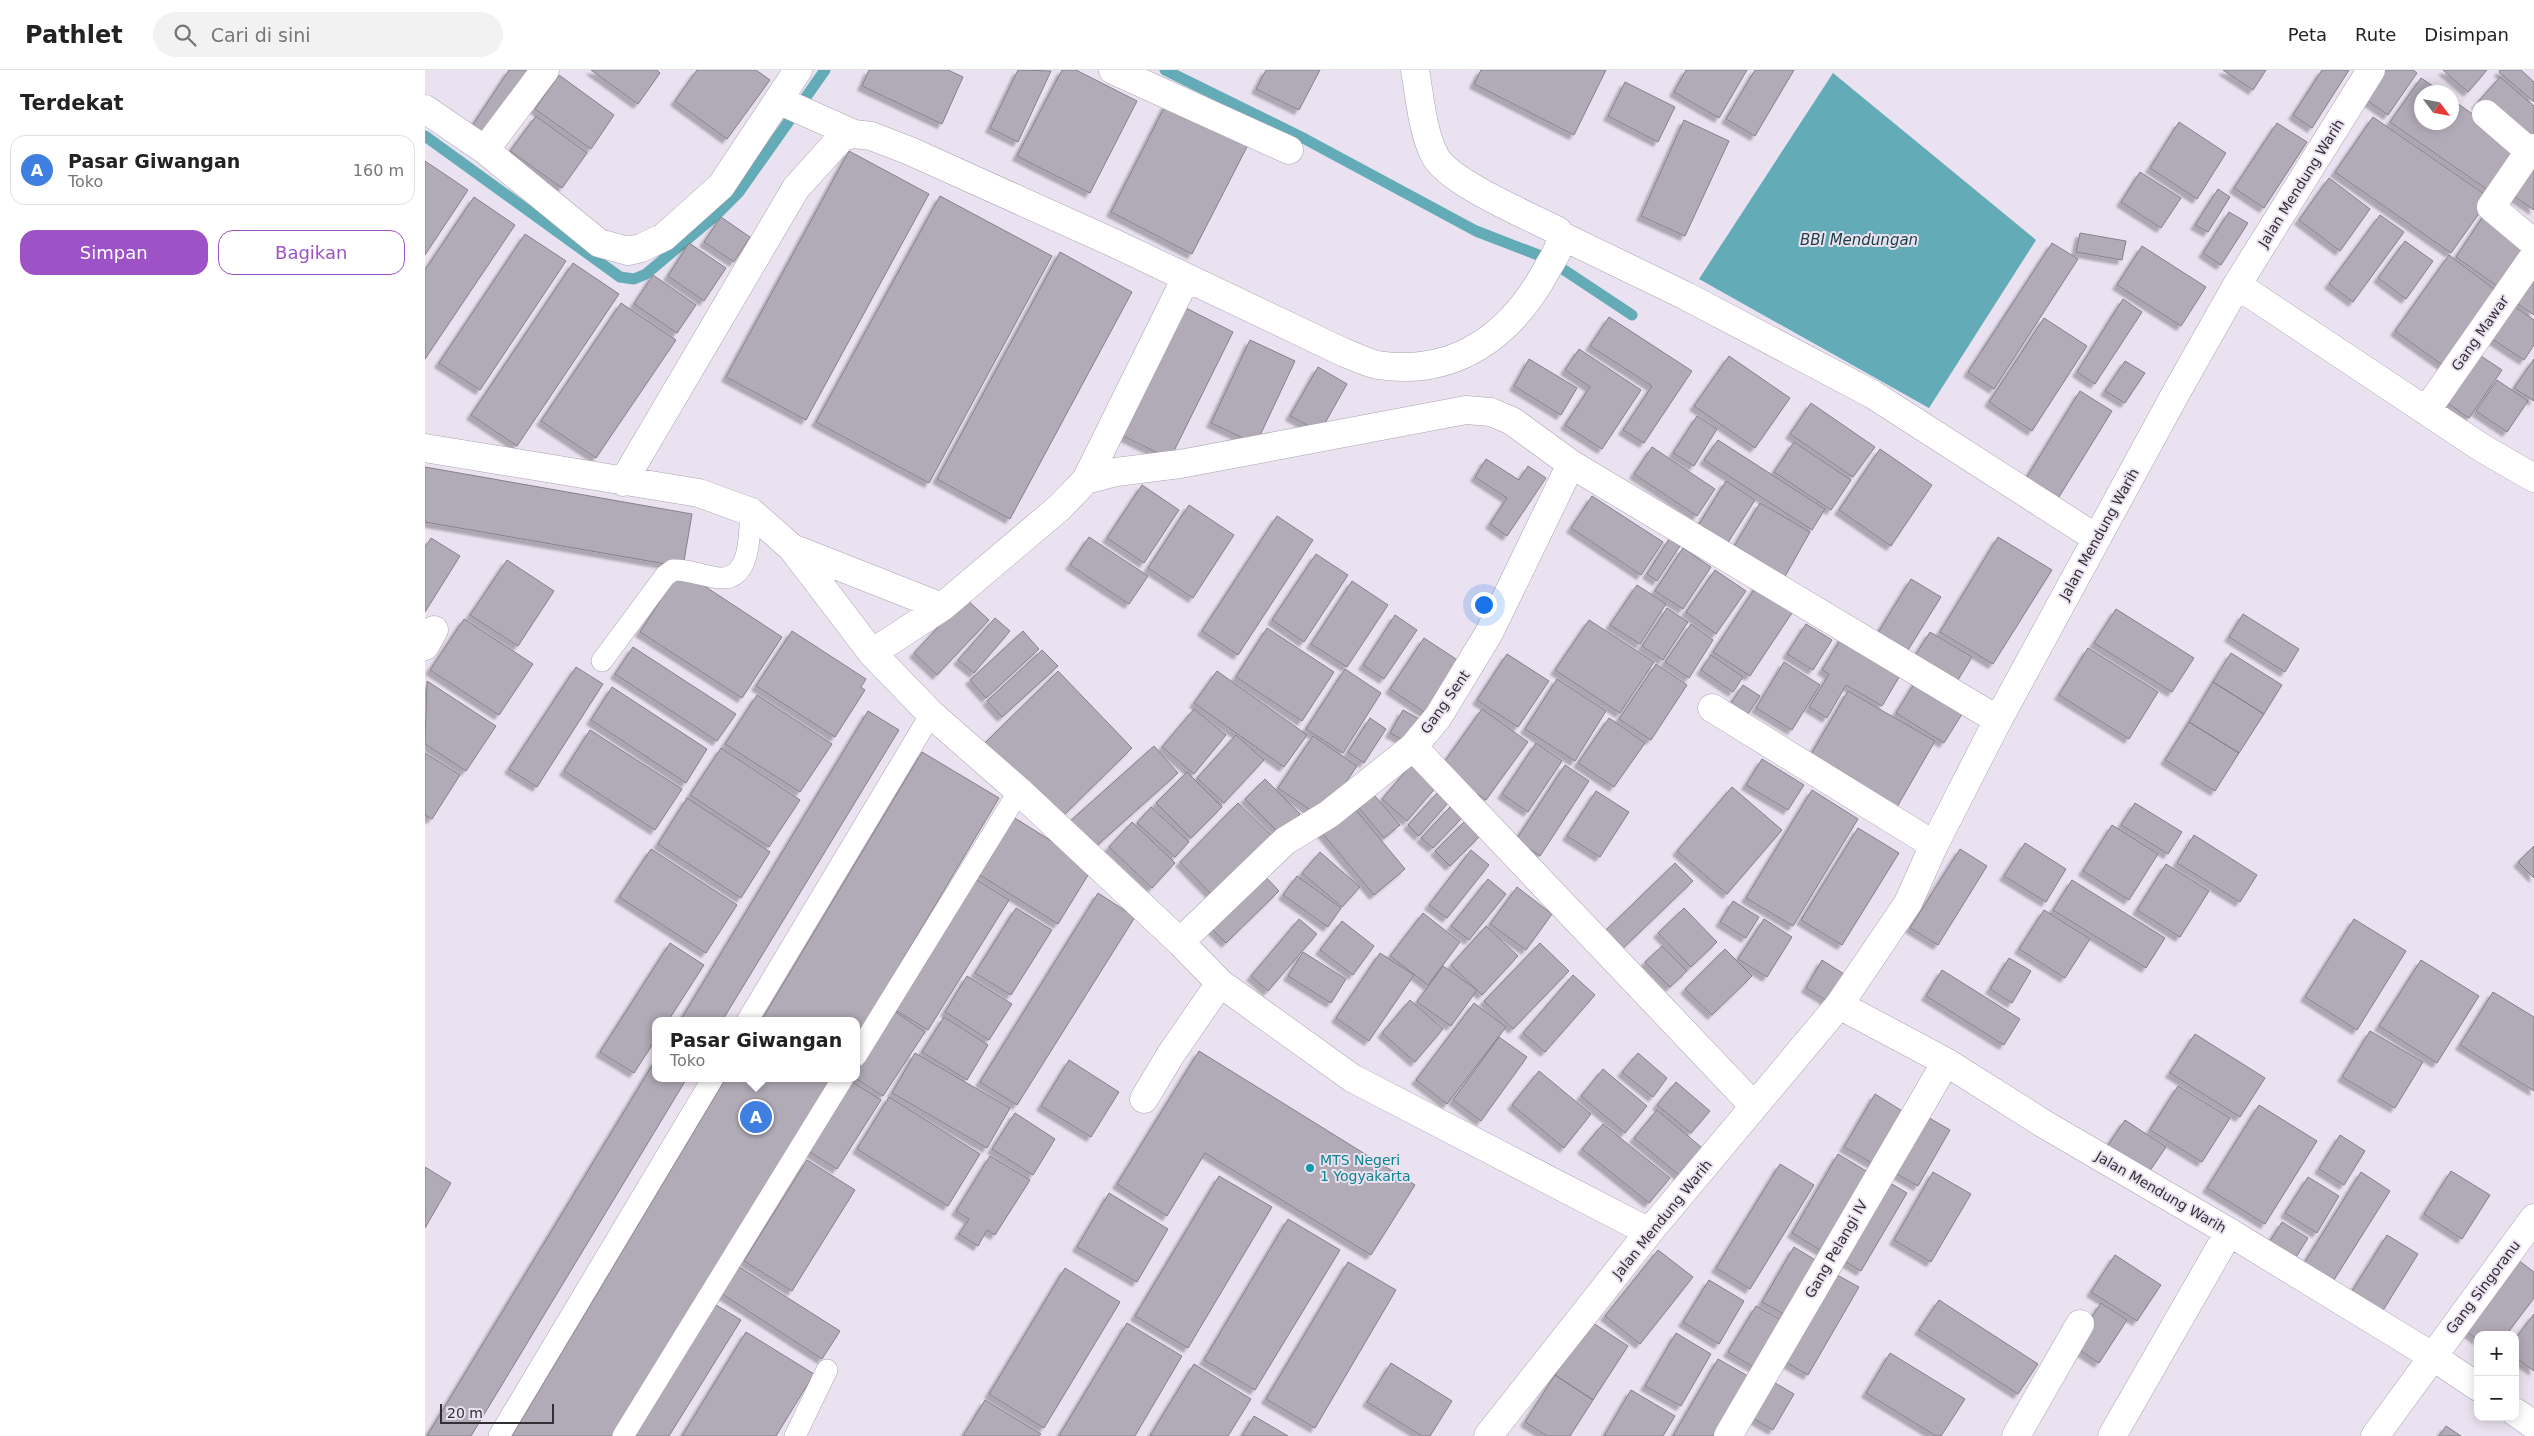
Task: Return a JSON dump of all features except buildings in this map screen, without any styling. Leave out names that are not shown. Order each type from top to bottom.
[{"type":"street","points":[[485,150],[545,70]]},
{"type":"street","points":[[425,109],[485,150],[599,243],[628,251],[641,248],[664,236],[721,186],[793,108],[798,70]]},
{"type":"street","points":[[1113,70],[1289,150]]},
{"type":"street","points":[[793,108],[854,134],[871,136],[910,151],[1345,353],[1376,365],[1405,367],[1461,356],[1478,348],[1509,324],[1540,282],[1559,243],[1558,231],[1455,177],[1435,157],[1429,141],[1415,70]]},
{"type":"street","name":"Jalan Mendung Warih","points":[[1488,1436],[1649,1232],[1839,1005],[1908,903],[1935,844],[1998,720],[2096,538],[2237,285],[2371,70]]},
{"type":"street","points":[[2487,114],[2532,150],[2491,207],[2534,243]]},
{"type":"street","points":[[623,482],[796,188],[843,137],[854,134]]},
{"type":"street","points":[[1559,243],[1686,296],[1872,394],[2096,538]]},
{"type":"street","name":"Gang Mawar","points":[[2426,411],[2534,256]]},
{"type":"street","points":[[872,654],[942,607],[1060,507],[1086,480],[1186,278]]},
{"type":"street","points":[[2237,285],[2482,448],[2534,478]]},
{"type":"street","points":[[1086,480],[1116,472],[1180,464],[1466,410],[1491,412],[1511,421],[1571,464],[1998,720]]},
{"type":"street","points":[[425,448],[699,493],[751,512],[792,548],[872,654],[931,714],[1019,791],[1180,942],[1220,984],[1352,1078],[1649,1232]]},
{"type":"street","name":"Gang Sent","points":[[1180,942],[1285,841],[1329,814],[1413,746],[1438,717],[1489,633],[1571,464]]},
{"type":"street","points":[[792,548],[942,607]]},
{"type":"street","points":[[1712,708],[1935,844]]},
{"type":"street","points":[[1413,746],[1754,1106]]},
{"type":"street","points":[[1144,1099],[1171,1054],[1220,984]]},
{"type":"street","name":"Jalan Mendung Warih","points":[[1839,1005],[1946,1062],[2044,1124],[2229,1232],[2432,1356],[2474,1384]]},
{"type":"street","name":"Gang Pelangi IV","points":[[1728,1436],[1946,1062]]},
{"type":"street","name":"Gang Singoranu","points":[[2375,1436],[2534,1218]]},
{"type":"street","points":[[2112,1436],[2229,1232]]},
{"type":"street","points":[[2016,1436],[2080,1324]]},
{"type":"street","points":[[2519,1415],[2534,1425]]},
{"type":"lane","points":[[602,661],[660,583],[673,570],[723,578],[733,576],[740,569],[747,549],[751,512]]},
{"type":"lane","points":[[749,1017],[931,714]]},
{"type":"lane","points":[[860,1049],[1019,791]]},
{"type":"lane","points":[[499,1436],[711,1082]]},
{"type":"lane","points":[[623,1436],[841,1082]]},
{"type":"lane","points":[[795,1436],[827,1370]]},
{"type":"water","name":"BBI Mendungan","points":[[1833,73],[2036,240],[1929,408],[1699,279]]},
{"type":"waterway","points":[[425,136],[620,277],[634,279],[646,274],[715,216],[739,192],[825,70]]},
{"type":"waterway","points":[[1165,70],[1305,139],[1476,231],[1546,258],[1632,315]]},
{"type":"place","name":"Pasar Giwangan","points":[[756,1117]]},
{"type":"place","name":"MTS Negeri 1 Yogyakarta","points":[[1310,1168]]}]
